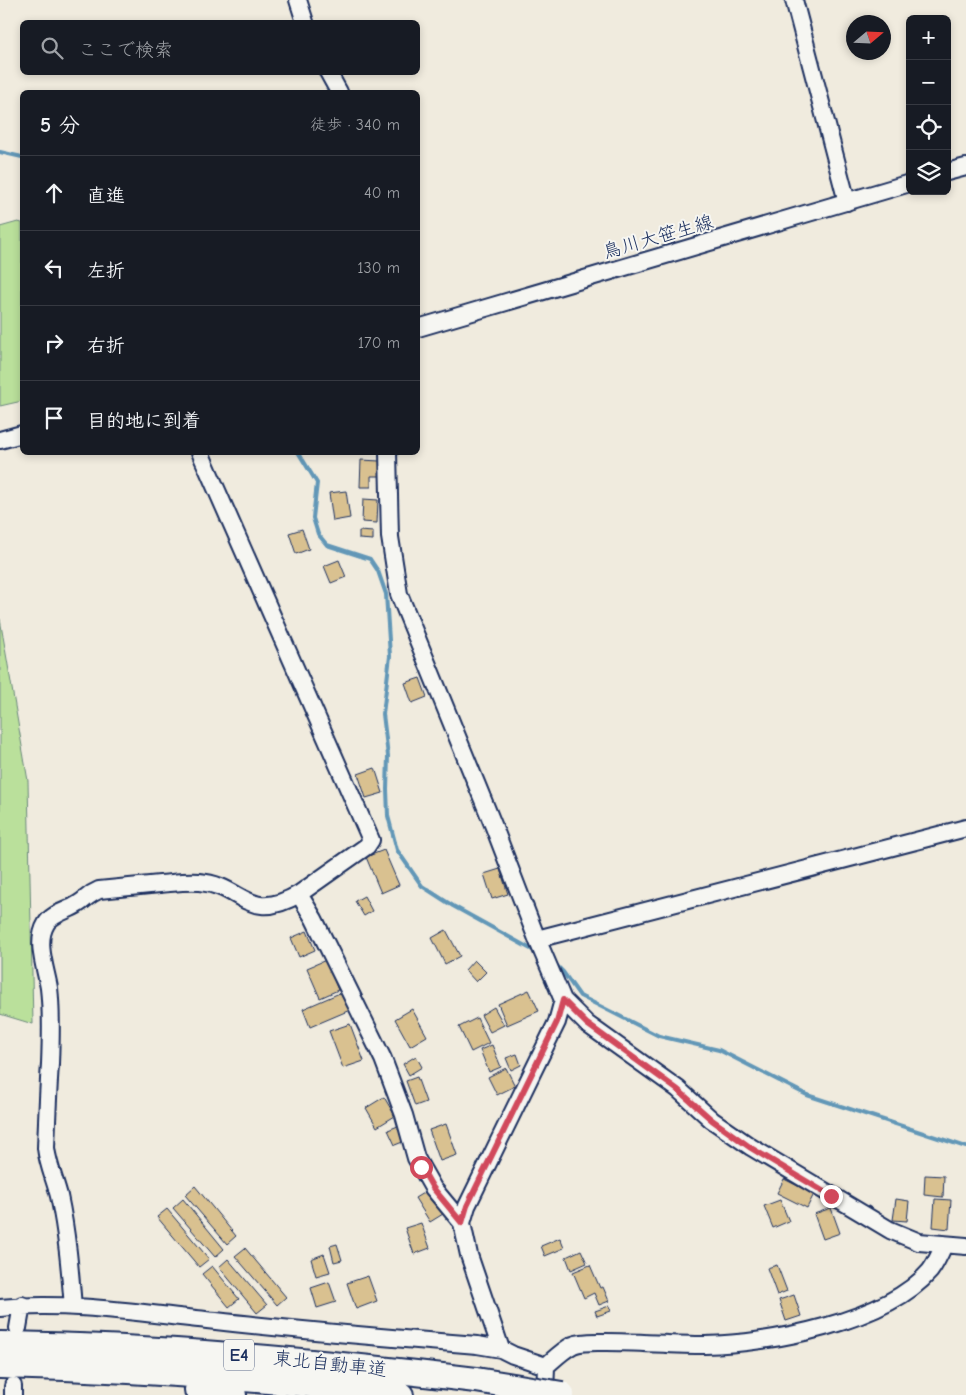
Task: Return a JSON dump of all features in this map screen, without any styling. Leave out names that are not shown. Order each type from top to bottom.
[{"type":"highway","name":"東北自動車道","points":[[0,1344],[168,1350],[359,1366],[476,1380],[558,1395]]},
{"type":"highway","name":"東北自動車道","points":[[0,1366],[164,1372],[266,1380],[401,1395]]},
{"type":"highway","points":[[47,1367],[234,1395]]},
{"type":"street","points":[[298,0],[304,20]]},
{"type":"street","points":[[794,0],[847,202]]},
{"type":"street","points":[[330,75],[338,90]]},
{"type":"street","points":[[951,171],[966,167]]},
{"type":"street","name":"鳥川大笹生線","points":[[420,327],[906,184]]},
{"type":"street","points":[[0,440],[20,432]]},
{"type":"street","points":[[73,1307],[68,1251],[59,1196],[48,1163],[46,1148],[51,1035],[49,989],[42,944],[46,923],[53,916],[83,902],[90,894],[99,890],[184,882],[213,884],[259,906],[267,906],[288,900],[299,894],[367,846],[372,840],[201,455]]},
{"type":"street","points":[[388,455],[390,537],[399,594],[563,1000],[587,1024],[678,1090],[712,1120],[751,1148],[890,1230],[919,1242],[966,1246]]},
{"type":"street","points":[[541,949],[966,828]]},
{"type":"street","points":[[299,894],[314,919],[383,1059],[404,1115],[416,1158],[433,1188],[462,1223],[469,1255],[502,1349]]},
{"type":"street","points":[[462,1223],[467,1206],[557,1022],[563,1000]]},
{"type":"street","points":[[546,1366],[573,1345],[594,1342],[739,1344],[769,1340],[846,1321],[882,1306],[907,1291],[929,1271],[939,1257],[944,1244]]},
{"type":"street","points":[[18,1328],[22,1306]]},
{"type":"street","points":[[0,1308],[22,1306],[73,1307],[274,1328],[477,1345],[502,1349],[513,1355],[546,1366],[558,1395]]},
{"type":"green space","points":[[20,222],[20,401],[0,406],[0,227]]},
{"type":"green space","points":[[0,619],[28,781],[33,1024],[0,1014]]},
{"type":"building","points":[[361,460],[380,461],[380,476],[371,476],[371,487],[360,487]]},
{"type":"building","points":[[346,491],[350,518],[333,521],[329,493]]},
{"type":"building","points":[[363,499],[378,500],[377,523],[362,522]]},
{"type":"building","points":[[302,529],[309,549],[296,554],[289,533]]},
{"type":"building","points":[[359,531],[373,532],[373,540],[359,539]]},
{"type":"building","points":[[339,560],[346,577],[331,583],[324,566]]},
{"type":"building","points":[[420,678],[427,697],[412,703],[405,683]]},
{"type":"building","points":[[375,768],[383,793],[366,798],[358,774]]},
{"type":"building","points":[[384,850],[399,885],[381,893],[366,857]]},
{"type":"building","points":[[500,869],[508,894],[492,899],[484,874]]},
{"type":"building","points":[[364,896],[372,911],[364,916],[355,901]]},
{"type":"building","points":[[446,930],[460,956],[445,964],[432,938]]},
{"type":"building","points":[[307,931],[315,950],[299,957],[291,938]]},
{"type":"building","points":[[326,960],[338,990],[320,998],[307,968]]},
{"type":"building","points":[[474,960],[486,972],[476,982],[465,970]]},
{"type":"building","points":[[529,990],[539,1011],[507,1025],[498,1004]]},
{"type":"building","points":[[342,992],[350,1010],[310,1027],[303,1009]]},
{"type":"building","points":[[494,1007],[504,1025],[490,1032],[481,1015]]},
{"type":"building","points":[[412,1009],[427,1036],[410,1046],[395,1019]]},
{"type":"building","points":[[477,1018],[489,1043],[471,1052],[459,1027]]},
{"type":"building","points":[[350,1024],[364,1061],[343,1068],[329,1031]]},
{"type":"building","points":[[492,1045],[501,1067],[489,1072],[480,1050]]},
{"type":"building","points":[[517,1054],[521,1065],[511,1070],[506,1058]]},
{"type":"building","points":[[416,1056],[422,1067],[409,1075],[403,1064]]},
{"type":"building","points":[[506,1068],[515,1086],[497,1095],[488,1077]]},
{"type":"building","points":[[417,1077],[426,1102],[415,1106],[406,1081]]},
{"type":"building","points":[[384,1097],[395,1116],[377,1127],[366,1108]]},
{"type":"building","points":[[446,1124],[457,1155],[440,1161],[429,1130]]},
{"type":"building","points":[[398,1126],[405,1141],[395,1145],[388,1130]]},
{"type":"building","points":[[925,1175],[944,1176],[943,1197],[924,1195]]},
{"type":"building","points":[[784,1179],[814,1194],[807,1208],[777,1193]]},
{"type":"building","points":[[195,1186],[236,1236],[227,1244],[185,1195]]},
{"type":"building","points":[[428,1190],[443,1214],[430,1222],[415,1198]]},
{"type":"building","points":[[183,1199],[224,1249],[215,1257],[173,1208]]},
{"type":"building","points":[[896,1199],[909,1201],[907,1221],[893,1220]]},
{"type":"building","points":[[935,1199],[951,1200],[949,1229],[933,1227]]},
{"type":"building","points":[[780,1200],[789,1221],[773,1228],[764,1206]]},
{"type":"building","points":[[831,1208],[840,1233],[823,1239],[814,1214]]},
{"type":"building","points":[[167,1209],[209,1259],[199,1267],[157,1217]]},
{"type":"building","points":[[421,1223],[430,1248],[414,1254],[405,1228]]},
{"type":"building","points":[[560,1238],[564,1248],[545,1256],[541,1246]]},
{"type":"building","points":[[337,1244],[342,1260],[334,1262],[330,1246]]},
{"type":"building","points":[[245,1248],[286,1297],[277,1305],[235,1256]]},
{"type":"building","points":[[581,1250],[587,1263],[571,1270],[566,1257]]},
{"type":"building","points":[[324,1254],[330,1272],[316,1276],[311,1259]]},
{"type":"building","points":[[228,1259],[267,1305],[257,1313],[219,1267]]},
{"type":"building","points":[[590,1265],[600,1288],[603,1287],[609,1301],[599,1305],[594,1293],[584,1298],[573,1272]]},
{"type":"building","points":[[777,1265],[787,1291],[777,1295],[767,1268]]},
{"type":"building","points":[[212,1266],[239,1299],[229,1307],[202,1274]]},
{"type":"building","points":[[368,1276],[377,1301],[356,1309],[347,1283]]},
{"type":"building","points":[[329,1282],[336,1302],[317,1308],[311,1288]]},
{"type":"building","points":[[794,1295],[801,1316],[786,1321],[779,1300]]},
{"type":"building","points":[[609,1306],[611,1311],[597,1316],[595,1311]]},
{"type":"waterway","points":[[0,152],[20,157]]},
{"type":"waterway","points":[[300,455],[317,483],[313,518],[318,534],[327,545],[370,559],[378,571],[386,594],[390,656],[383,714],[388,756],[388,816],[397,850],[422,886],[453,906],[538,953]]},
{"type":"waterway","points":[[554,963],[580,996],[659,1036],[719,1050],[807,1095],[966,1147]]},
{"type":"route","points":[[421,1167],[433,1188],[462,1223],[467,1206],[557,1022],[563,1000],[587,1024],[678,1090],[712,1120],[751,1148],[831,1196]]}]
